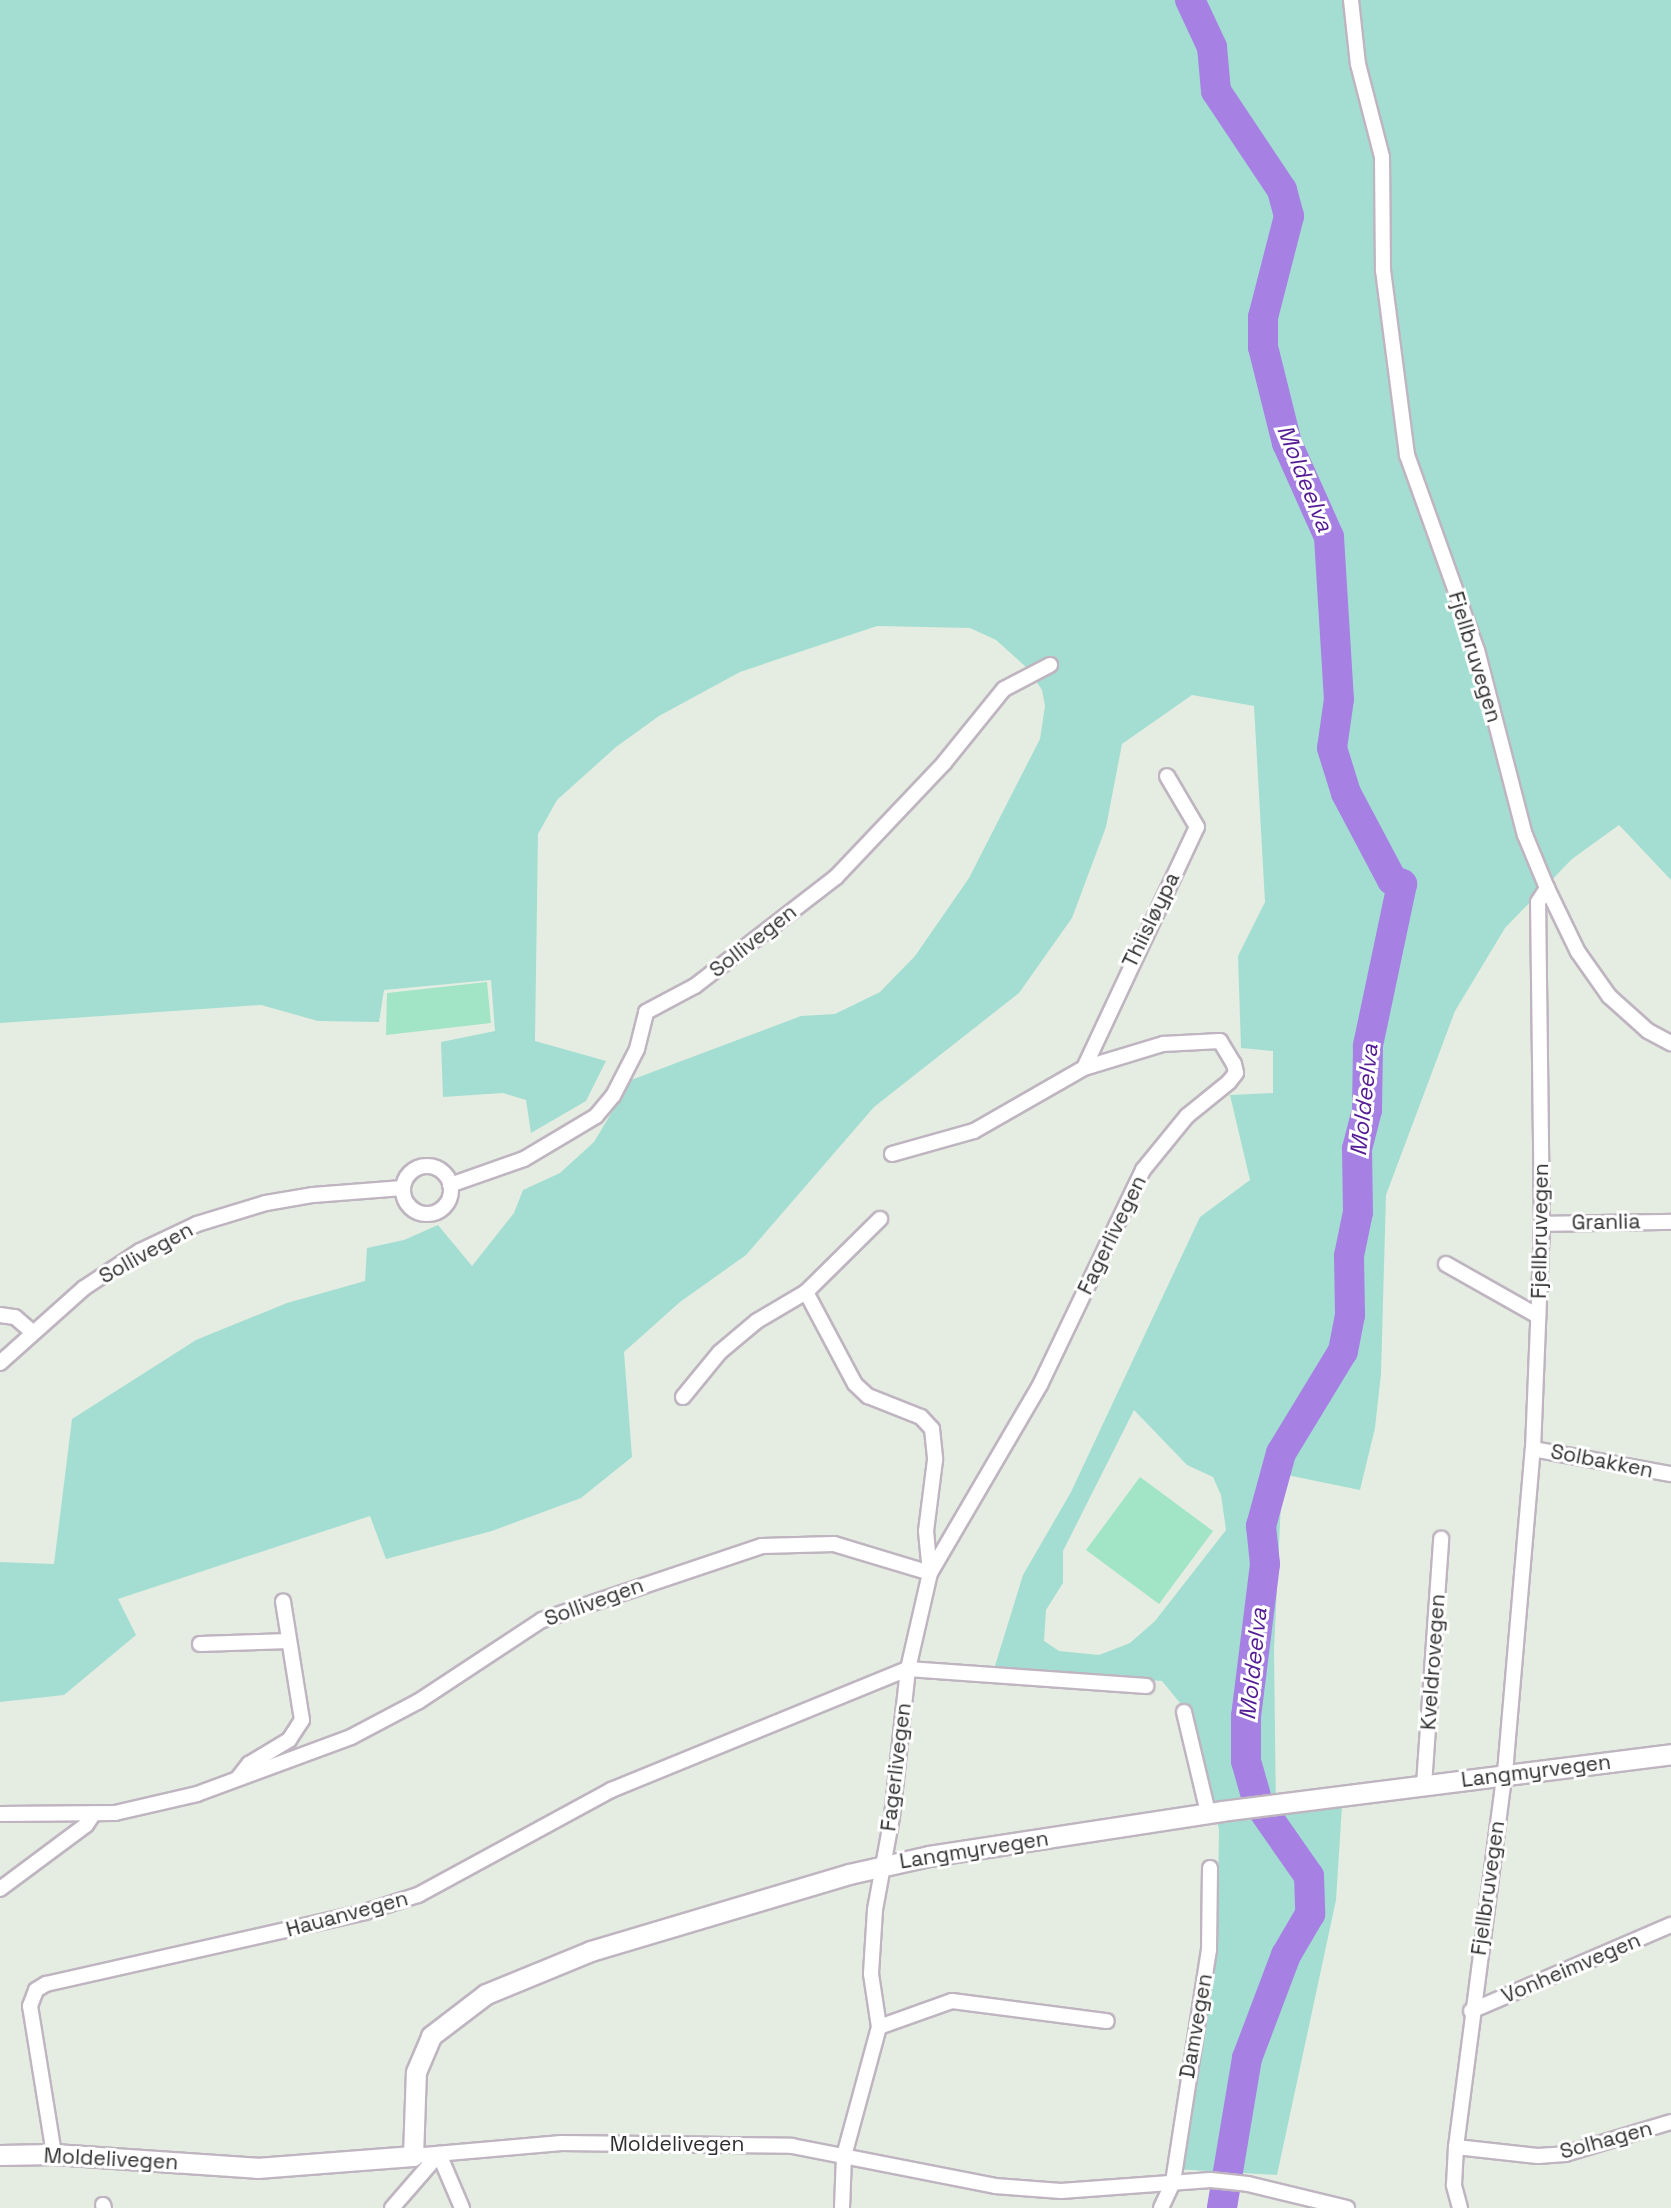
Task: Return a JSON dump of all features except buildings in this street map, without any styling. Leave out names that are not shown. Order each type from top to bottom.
[{"type":"main road","name":"Langmyrvegen","points":[[414,2156],[412,2101],[419,2060],[431,2036],[466,2007],[508,1983],[571,1958],[882,1866],[1215,1812],[1671,1754]]},
{"type":"main road","name":"Moldelivegen","points":[[0,2155],[54,2154],[257,2168],[414,2156]]},
{"type":"street","name":"Fjellbruvegen","points":[[1351,0],[1358,64],[1382,157],[1383,270],[1407,456],[1477,650],[1525,835],[1547,888],[1538,902],[1542,1224],[1533,1449],[1504,1775],[1471,2011],[1456,2147],[1454,2185],[1460,2208]]},
{"type":"street","name":"Sollivegen","points":[[450,1185],[524,1159],[596,1116],[613,1097],[637,1049],[646,1012],[695,986],[836,877],[944,763],[1004,689],[1050,665]]},
{"type":"street","name":"Thiisløypa","points":[[1084,1068],[1197,827],[1167,776]]},
{"type":"street","points":[[1547,888],[1578,953],[1609,996],[1648,1031],[1671,1043]]},
{"type":"street","name":"Fagerlivegen","points":[[842,2208],[844,2156],[879,2027],[870,1961],[882,1866],[892,1817],[908,1669],[930,1573],[1040,1385],[1143,1170],[1187,1116],[1236,1073],[1220,1041],[1163,1044],[1084,1068],[974,1131],[892,1154]]},
{"type":"street","points":[[425,1166],[444,1173],[450,1185],[448,1200],[432,1213],[411,1208],[403,1188],[407,1176],[425,1166]]},
{"type":"street","name":"Sollivegen","points":[[0,1363],[31,1331],[140,1251],[197,1224],[278,1200],[403,1188]]},
{"type":"street","points":[[683,1397],[720,1352],[757,1321],[806,1292],[880,1219]]},
{"type":"street","name":"Granlia","points":[[1542,1224],[1671,1222]]},
{"type":"street","name":"Fjellbruvegen","points":[[1446,1264],[1538,1316]]},
{"type":"street","points":[[806,1292],[855,1384],[868,1396],[921,1417],[932,1429],[935,1460],[926,1531],[930,1573]]},
{"type":"street","points":[[0,1315],[15,1317],[31,1331]]},
{"type":"street","name":"Solbakken","points":[[1533,1449],[1671,1474]]},
{"type":"street","name":"Kveldrovegen","points":[[1424,1785],[1441,1539]]},
{"type":"street","name":"Sollivegen","points":[[0,1814],[94,1813],[167,1803],[238,1779],[325,1748],[384,1720],[542,1620],[696,1565],[762,1546],[834,1544],[899,1560],[930,1573]]},
{"type":"street","name":"Sollivegen","points":[[238,1779],[248,1763],[289,1740],[302,1720],[283,1602]]},
{"type":"street","points":[[200,1644],[289,1641]]},
{"type":"street","points":[[908,1669],[1146,1686]]},
{"type":"street","name":"Hauanvegen","points":[[54,2154],[30,2006],[36,1990],[46,1984],[365,1912],[418,1895],[611,1790],[908,1669]]},
{"type":"street","points":[[1184,1712],[1215,1812]]},
{"type":"street","points":[[0,1889],[86,1825],[94,1813]]},
{"type":"street","name":"Damvegen","points":[[1161,2208],[1173,2182],[1209,1950],[1210,1868]]},
{"type":"street","name":"Vonheimvegen","points":[[1471,2011],[1671,1925]]},
{"type":"street","points":[[879,2027],[941,2003],[966,2001],[1107,2021]]},
{"type":"street","name":"Solhagen","points":[[1456,2147],[1538,2156],[1565,2154],[1671,2122]]},
{"type":"street","name":"Moldelivegen","points":[[414,2156],[534,2144],[709,2143],[792,2146],[995,2186],[1060,2191],[1211,2180],[1241,2183],[1347,2208]]},
{"type":"street","points":[[392,2208],[439,2154],[462,2208]]},
{"type":"shaded area","points":[[0,0],[1671,0],[1671,880],[1619,825],[1572,859],[1505,928],[1455,1011],[1386,1195],[1381,1374],[1375,1428],[1360,1490],[1287,1475],[1282,1482],[1274,1650],[1276,1813],[1342,1806],[1336,1900],[1277,2175],[1174,2169],[1217,1946],[1219,1829],[1190,1715],[1162,1681],[994,1669],[1023,1575],[1071,1492],[1200,1217],[1250,1180],[1230,1095],[1273,1093],[1273,1051],[1241,1048],[1238,956],[1265,902],[1254,706],[1192,695],[1122,744],[1106,827],[1072,918],[1019,993],[874,1107],[746,1255],[680,1302],[624,1352],[632,1457],[581,1498],[492,1531],[386,1559],[370,1516],[118,1599],[136,1635],[64,1695],[0,1702],[0,1562],[54,1564],[72,1419],[196,1340],[287,1303],[365,1281],[367,1248],[404,1240],[438,1225],[472,1266],[514,1213],[523,1190],[560,1173],[594,1142],[631,1080],[801,1016],[835,1014],[880,992],[915,956],[969,878],[1040,739],[1045,706],[1042,690],[1027,668],[996,640],[970,628],[877,626],[740,672],[659,716],[616,747],[557,800],[538,834],[535,1041],[606,1061],[586,1101],[531,1133],[526,1100],[503,1093],[443,1097],[441,1042],[495,1031],[491,980],[384,990],[379,1022],[318,1021],[261,1005],[0,1023]],"holes":[[[1134,1410],[1187,1465],[1213,1477],[1221,1495],[1226,1530],[1155,1621],[1130,1643],[1099,1655],[1059,1651],[1044,1641],[1046,1610],[1063,1583],[1063,1551]]]},
{"type":"green space","points":[[487,982],[491,1023],[386,1035],[387,993]]},
{"type":"green space","points":[[1140,1477],[1213,1531],[1159,1604],[1086,1550]]},
{"type":"waterway","name":"Moldeelva","points":[[1190,0],[1212,47],[1216,91],[1282,190],[1289,216],[1263,317],[1263,347],[1287,443],[1329,537],[1339,699],[1332,748],[1346,793],[1392,880],[1402,884],[1368,1046],[1367,1110],[1357,1149],[1358,1212],[1349,1256],[1350,1315],[1343,1351],[1281,1453],[1261,1526],[1265,1564],[1246,1716],[1246,1761],[1258,1803],[1309,1876],[1310,1914],[1286,1955],[1247,2058],[1222,2208]]}]
